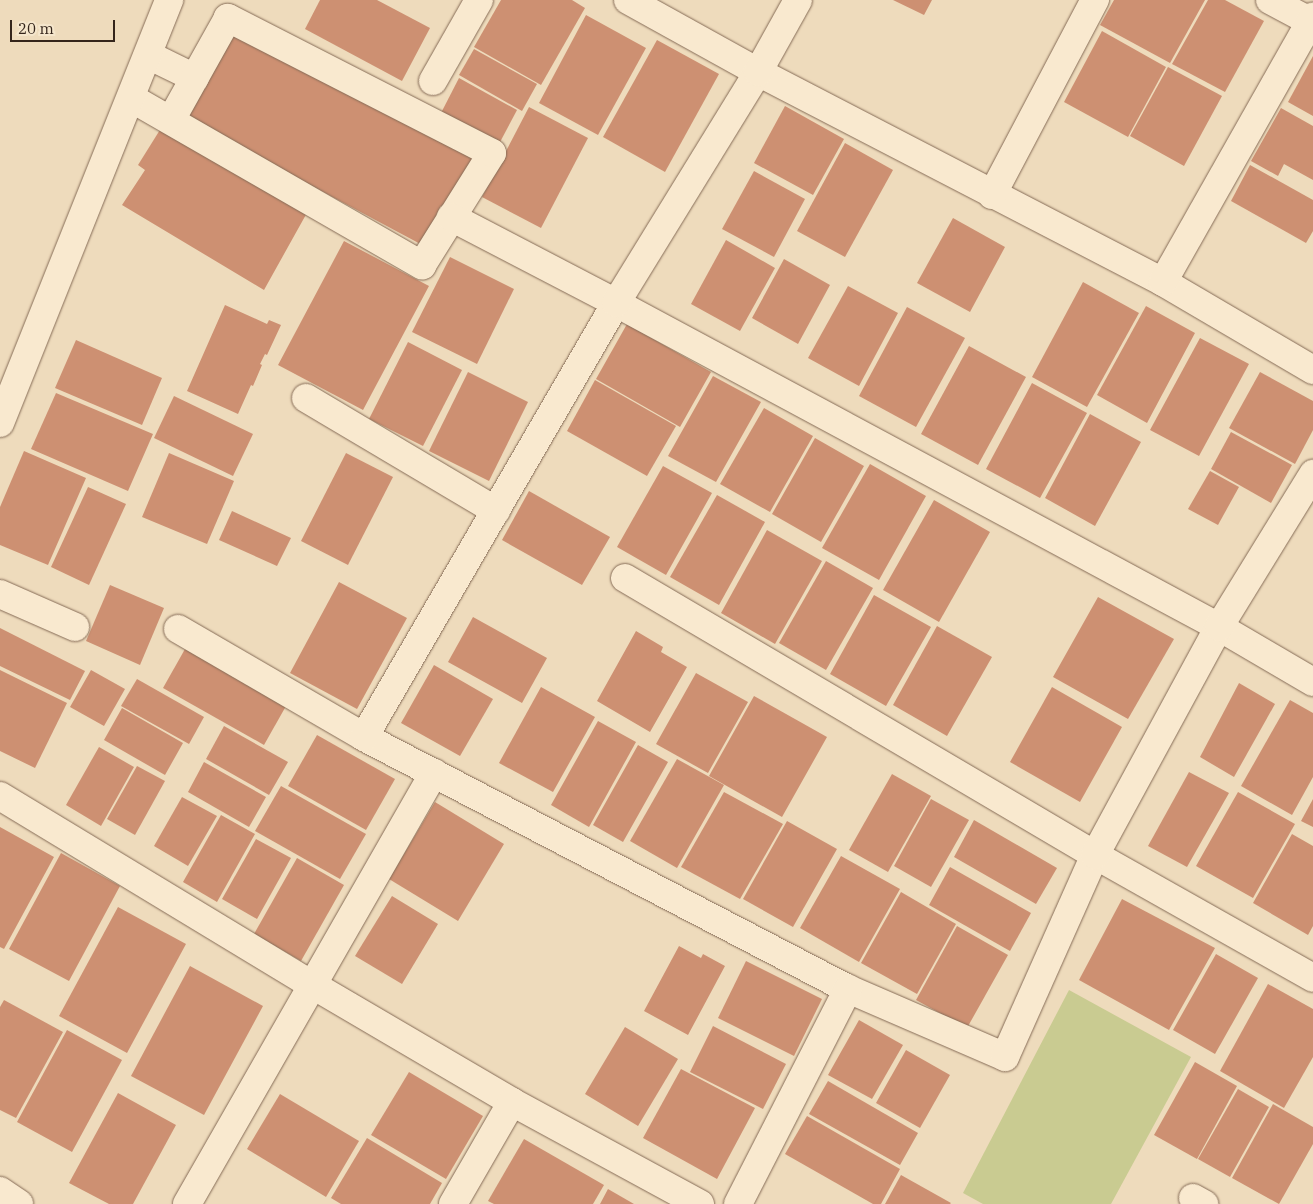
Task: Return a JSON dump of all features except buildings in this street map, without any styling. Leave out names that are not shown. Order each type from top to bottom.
[{"type":"street","points":[[0,423],[169,0]]},
{"type":"street","points":[[433,81],[479,0]]},
{"type":"street","points":[[628,0],[758,72],[1163,282],[1313,370]]},
{"type":"street","points":[[364,737],[616,303],[758,72],[798,0]]},
{"type":"street","points":[[992,195],[1095,0]]},
{"type":"street","points":[[1163,282],[1312,20],[1270,0]]},
{"type":"street","points":[[131,98],[422,265],[492,153],[228,18],[170,120]]},
{"type":"street","points":[[148,55],[195,78]]},
{"type":"street","points":[[451,217],[616,303],[1219,627],[1313,682]]},
{"type":"street","points":[[306,398],[496,511]]},
{"type":"street","points":[[178,629],[364,737],[848,989],[1005,1058],[1095,855],[1219,627],[1313,474]]},
{"type":"street","points":[[625,578],[1095,855],[1313,978]]},
{"type":"street","points":[[0,594],[75,627]]},
{"type":"street","points":[[187,1204],[311,984],[434,773]]},
{"type":"street","points":[[0,796],[311,984],[512,1102],[700,1204]]},
{"type":"street","points":[[738,1204],[848,989]]},
{"type":"street","points":[[453,1204],[512,1102]]},
{"type":"street","points":[[0,1192],[19,1204]]},
{"type":"green space","points":[[1069,990],[1191,1057],[1111,1204],[983,1204],[963,1193]]}]
